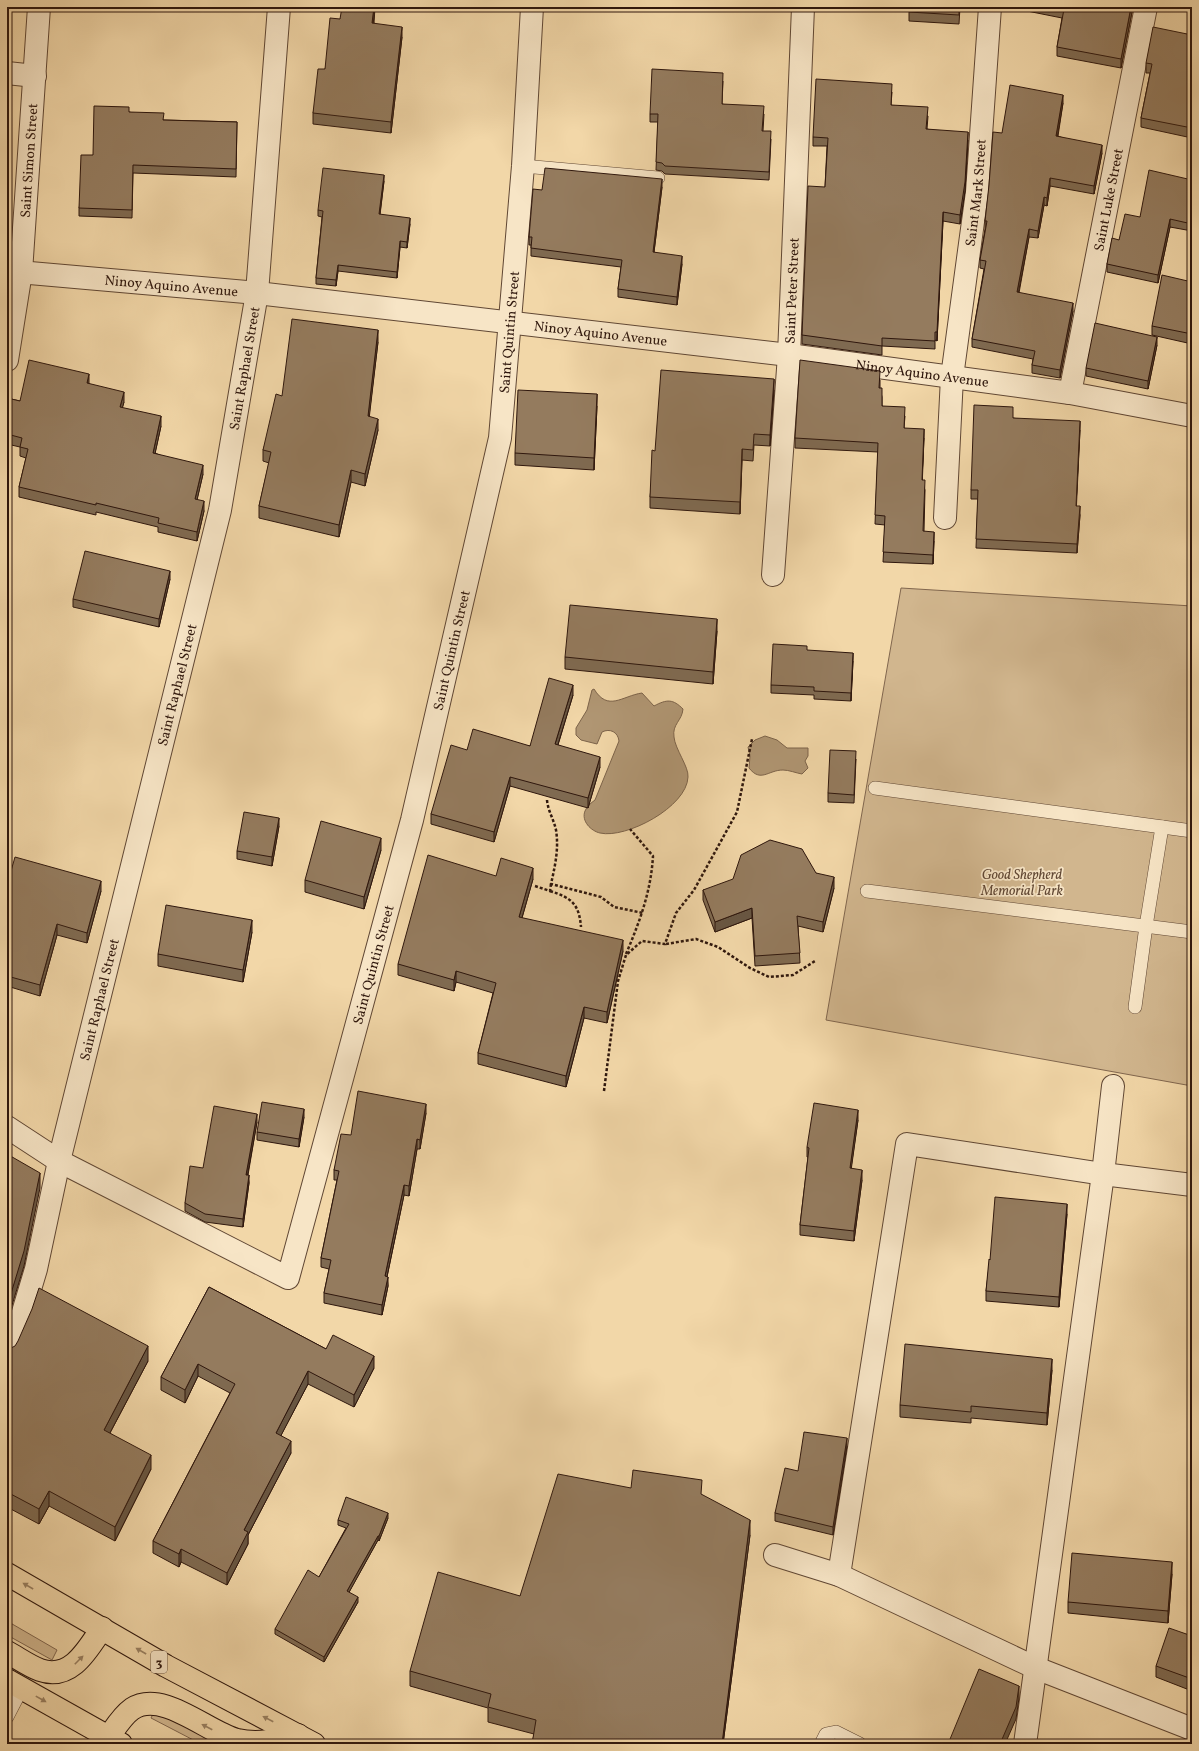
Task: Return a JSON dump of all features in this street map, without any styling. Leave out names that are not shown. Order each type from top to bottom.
[{"type":"highway","name":"3","points":[[7,1574],[166,1666],[306,1740]]},
{"type":"highway","points":[[7,1652],[40,1670],[56,1673],[66,1670],[75,1664],[102,1628]]},
{"type":"highway","points":[[14,1684],[115,1741],[122,1718],[132,1709],[150,1703],[177,1711],[222,1735],[237,1740],[251,1742],[306,1740]]},
{"type":"street","name":"Saint Simon Street","points":[[7,360],[14,272],[35,76],[39,7]]},
{"type":"street","name":"Saint Raphael Street","points":[[7,1351],[21,1318],[36,1269],[60,1161],[220,510],[257,293],[279,7]]},
{"type":"street","name":"Saint Quintin Street","points":[[60,1161],[288,1278],[412,820],[498,446],[523,166],[532,7]]},
{"type":"street","name":"Saint Peter Street","points":[[773,575],[789,355],[803,7]]},
{"type":"street","name":"Saint Mark Street","points":[[945,518],[952,377],[977,192],[990,7]]},
{"type":"street","name":"Saint Luke Street","points":[[1070,393],[1146,7]]},
{"type":"street","points":[[7,74],[35,76]]},
{"type":"street","name":"Ninoy Aquino Avenue","points":[[14,272],[257,293],[789,355],[1070,393],[1192,416]]},
{"type":"street","points":[[1025,1744],[1104,1174],[1113,1086]]},
{"type":"street","points":[[7,1127],[60,1161]]},
{"type":"street","points":[[839,1574],[907,1144],[1104,1174],[1192,1185]]},
{"type":"street","points":[[775,1555],[839,1574],[1036,1668],[1192,1729]]},
{"type":"lane","points":[[523,166],[658,178]]},
{"type":"lane","points":[[875,788],[1192,831]]},
{"type":"lane","points":[[1135,1007],[1162,827]]},
{"type":"lane","points":[[868,891],[1192,932]]},
{"type":"lane","points":[[7,1717],[14,1684]]},
{"type":"lane","points":[[821,1744],[826,1734],[836,1732],[860,1744]]},
{"type":"path","points":[[665,944],[676,913],[694,890],[737,812],[752,739]]},
{"type":"path","points":[[547,800],[548,809],[556,830],[558,852],[550,891]]},
{"type":"path","points":[[604,1091],[618,981],[626,955],[643,914],[652,878],[654,856],[630,828]]},
{"type":"path","points":[[551,884],[601,897],[614,907],[643,914]]},
{"type":"path","points":[[535,886],[567,897],[574,904],[580,914],[581,927]]},
{"type":"path","points":[[626,955],[642,941],[665,944],[696,939],[718,947],[750,968],[769,977],[793,976],[815,961]]},
{"type":"green space","name":"Good Shepherd Memorial Park","points":[[901,588],[1192,606],[1192,1086],[826,1020]]},
{"type":"green space","points":[[7,1621],[57,1650],[52,1660],[7,1635]]},
{"type":"green space","points":[[155,1710],[223,1744],[201,1744],[151,1718]]},
{"type":"shaded area","points":[[594,689],[599,696],[605,700],[616,701],[642,693],[654,706],[670,701],[676,703],[683,709],[681,717],[674,729],[674,737],[688,773],[685,788],[667,809],[653,818],[639,826],[611,834],[600,833],[593,830],[584,818],[585,811],[588,806],[595,800],[619,741],[615,733],[608,730],[602,732],[597,744],[581,740],[576,735],[576,728],[587,710],[592,690]]},
{"type":"shaded area","points":[[765,736],[777,740],[787,748],[808,748],[808,756],[805,761],[808,768],[802,774],[783,770],[765,775],[757,775],[749,768],[750,756],[748,747],[755,740]]},
{"type":"building","points":[[342,7],[374,7],[372,23],[402,27],[391,122],[313,113],[318,69],[325,69],[330,18],[340,19]]},
{"type":"building","points":[[909,7],[959,7],[959,15],[909,12]]},
{"type":"building","points":[[1053,7],[1131,7],[1121,59],[1057,47],[1064,9]]},
{"type":"building","points":[[1153,27],[1192,35],[1192,128],[1141,118],[1152,64],[1146,63]]},
{"type":"building","points":[[652,69],[723,73],[722,104],[764,106],[762,131],[771,131],[769,172],[665,166],[662,163],[656,162],[658,114],[650,114]]},
{"type":"building","points":[[816,79],[892,84],[891,105],[928,107],[926,129],[968,132],[965,182],[960,215],[943,212],[937,332],[935,332],[935,341],[882,338],[882,346],[802,335],[808,186],[825,187],[828,138],[813,137]]},
{"type":"building","points":[[1010,85],[1063,95],[1056,136],[1102,145],[1094,186],[1050,178],[1047,198],[1044,197],[1038,231],[1029,229],[1017,292],[1073,303],[1060,370],[1032,365],[1035,351],[972,339],[986,261],[980,260],[987,221],[985,221],[993,132],[1002,133]]},
{"type":"building","points":[[94,106],[129,107],[129,112],[164,113],[163,120],[237,122],[236,169],[133,165],[132,210],[79,208],[81,155],[93,155]]},
{"type":"building","points":[[323,168],[384,175],[379,214],[410,218],[407,242],[400,241],[397,272],[338,265],[336,280],[316,278],[323,211],[318,210]]},
{"type":"building","points":[[545,168],[662,179],[653,252],[682,256],[677,297],[618,289],[622,260],[531,248],[532,237],[529,237],[533,189],[542,190]]},
{"type":"building","points":[[1149,170],[1192,180],[1192,224],[1170,219],[1158,275],[1107,264],[1112,238],[1119,240],[1125,214],[1140,217]]},
{"type":"building","points":[[1162,275],[1192,282],[1192,334],[1152,326]]},
{"type":"building","points":[[292,319],[378,330],[368,416],[378,419],[365,474],[351,470],[339,525],[259,506],[271,452],[263,450],[276,394],[282,396]]},
{"type":"building","points":[[1095,323],[1157,337],[1148,381],[1086,368]]},
{"type":"building","points":[[29,360],[89,374],[87,383],[124,392],[120,407],[161,416],[153,453],[203,465],[195,499],[204,501],[197,532],[158,523],[159,518],[19,487],[28,449],[20,447],[22,438],[7,434],[7,398],[20,401]]},
{"type":"building","points":[[800,360],[880,371],[879,388],[882,388],[882,406],[905,407],[904,428],[924,429],[922,480],[925,480],[923,531],[934,532],[933,555],[883,552],[885,516],[875,515],[878,443],[795,438]]},
{"type":"building","points":[[661,370],[774,379],[770,435],[754,434],[753,450],[742,449],[740,502],[650,497],[652,450],[655,451]]},
{"type":"building","points":[[518,390],[597,394],[594,458],[515,453]]},
{"type":"building","points":[[974,405],[1013,407],[1013,418],[1080,421],[1076,506],[1080,506],[1077,544],[976,539],[978,490],[971,490]]},
{"type":"building","points":[[85,551],[170,571],[159,619],[73,599]]},
{"type":"building","points":[[570,605],[717,619],[713,672],[565,657]]},
{"type":"building","points":[[773,644],[807,646],[807,650],[853,653],[851,693],[814,691],[814,687],[771,685]]},
{"type":"building","points":[[549,678],[573,685],[555,744],[600,757],[588,798],[510,777],[494,832],[431,814],[451,745],[467,750],[473,729],[530,746]]},
{"type":"building","points":[[830,750],[856,751],[854,795],[828,793]]},
{"type":"building","points":[[244,812],[279,818],[272,857],[237,851]]},
{"type":"building","points":[[321,821],[381,838],[364,897],[305,880]]},
{"type":"building","points":[[770,840],[802,849],[816,873],[834,877],[823,922],[797,916],[800,953],[755,956],[752,908],[715,922],[703,890],[733,879],[741,855]]},
{"type":"building","points":[[428,855],[496,876],[501,858],[533,868],[519,917],[623,940],[607,1012],[584,1007],[566,1076],[478,1053],[496,983],[456,971],[454,980],[398,964]]},
{"type":"building","points":[[15,857],[101,881],[87,933],[57,924],[40,985],[7,976],[7,885]]},
{"type":"building","points":[[166,905],[252,920],[243,970],[158,954]]},
{"type":"building","points":[[358,1091],[426,1104],[420,1140],[417,1139],[409,1186],[404,1185],[385,1276],[388,1277],[382,1305],[324,1293],[331,1260],[321,1258],[339,1171],[334,1170],[341,1134],[351,1135]]},
{"type":"building","points":[[262,1102],[304,1109],[299,1139],[257,1132]]},
{"type":"building","points":[[814,1103],[858,1110],[850,1168],[862,1170],[854,1231],[800,1225],[809,1148],[807,1147]]},
{"type":"building","points":[[214,1106],[257,1114],[246,1175],[249,1175],[243,1219],[205,1214],[185,1203],[190,1166],[203,1168]]},
{"type":"building","points":[[7,1154],[40,1173],[24,1251],[7,1305]]},
{"type":"building","points":[[995,1197],[1067,1204],[1059,1297],[986,1291]]},
{"type":"building","points":[[209,1287],[326,1349],[333,1335],[374,1356],[354,1395],[308,1371],[276,1433],[291,1441],[244,1530],[248,1532],[227,1573],[181,1549],[179,1554],[153,1541],[235,1384],[198,1364],[185,1390],[161,1377]]},
{"type":"building","points":[[39,1288],[148,1346],[104,1430],[151,1455],[115,1527],[49,1491],[39,1509],[7,1492],[7,1348],[9,1349],[15,1346],[18,1341],[32,1309]]},
{"type":"building","points":[[905,1344],[1052,1359],[1047,1413],[971,1406],[971,1412],[900,1405]]},
{"type":"building","points":[[804,1432],[847,1438],[833,1527],[775,1513],[785,1468],[798,1471]]},
{"type":"building","points":[[633,1470],[702,1480],[701,1494],[750,1520],[722,1744],[532,1744],[536,1720],[488,1707],[491,1694],[410,1671],[438,1572],[520,1596],[558,1474],[631,1488]]},
{"type":"building","points":[[346,1497],[388,1513],[379,1536],[347,1591],[358,1597],[324,1657],[275,1629],[308,1570],[319,1577],[349,1524],[338,1520]]},
{"type":"building","points":[[1072,1553],[1172,1562],[1168,1611],[1068,1602]]},
{"type":"building","points":[[1169,1628],[1192,1636],[1192,1679],[1156,1666]]},
{"type":"building","points":[[979,1669],[1019,1686],[1016,1707],[1000,1744],[948,1744]]}]
